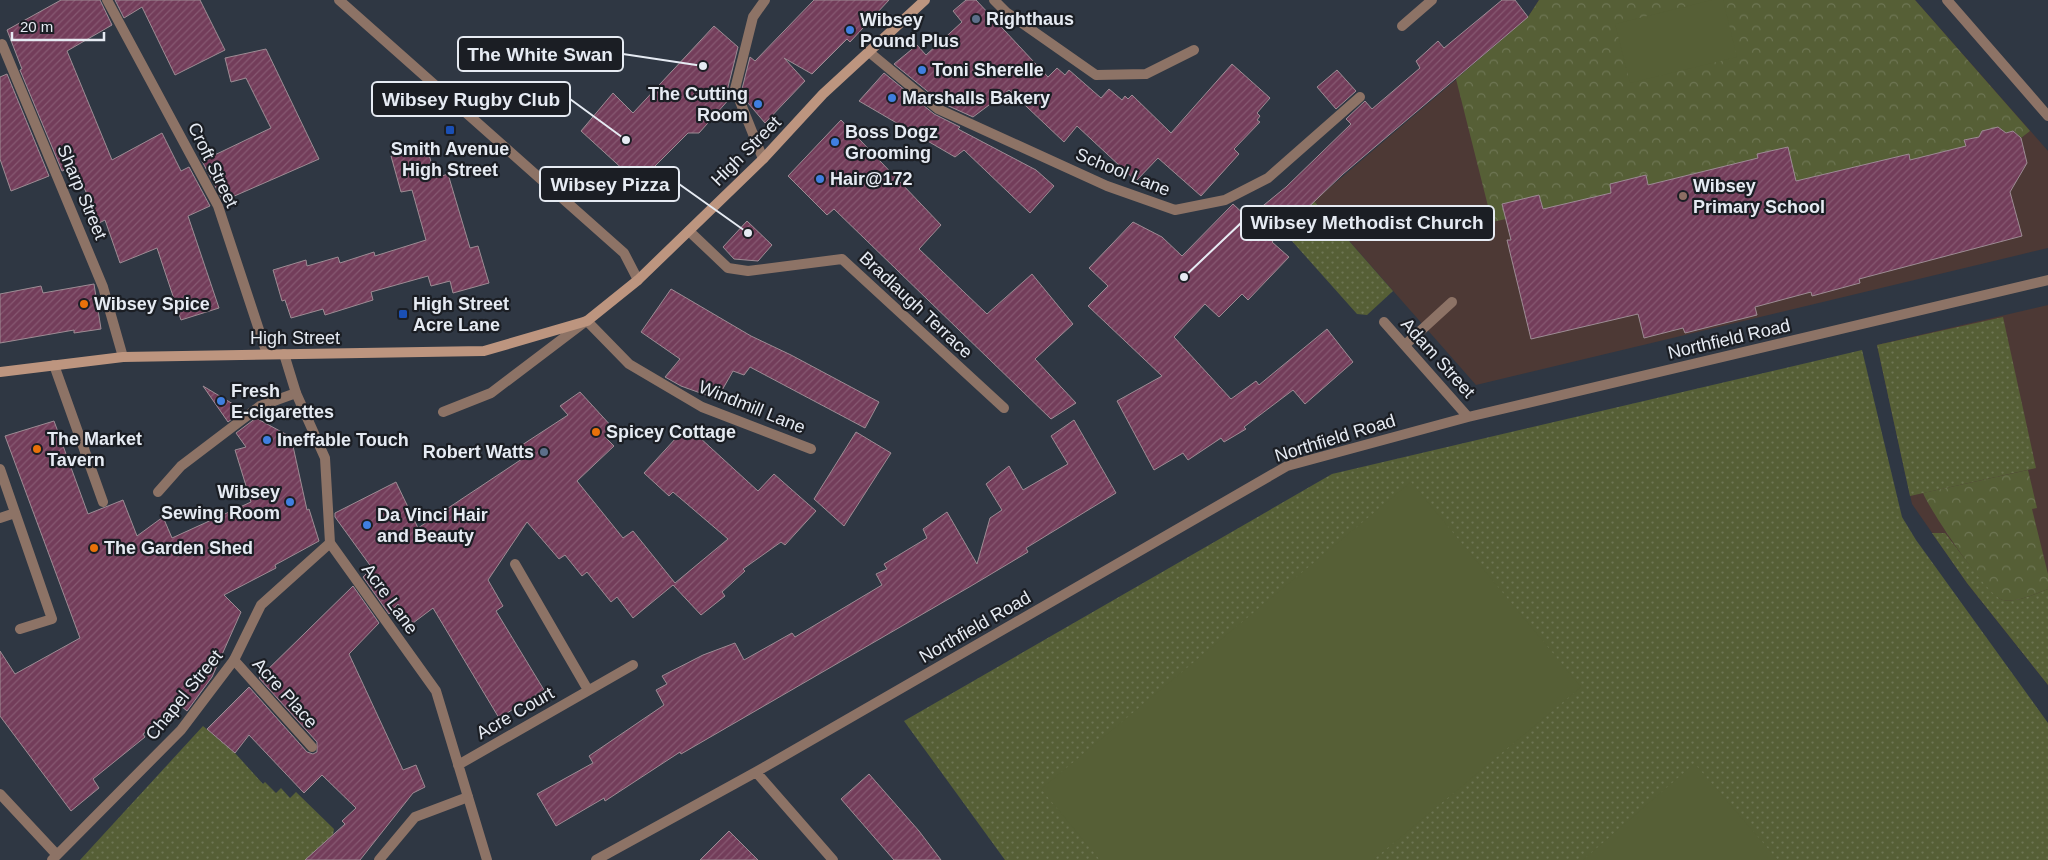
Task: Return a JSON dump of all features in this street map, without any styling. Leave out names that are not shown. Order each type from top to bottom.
[{"type":"main road","name":"High Street","points":[[0,372],[123,357],[484,351],[587,321],[638,280],[763,159],[823,94],[925,0]]},
{"type":"street","name":"Croft Street","points":[[107,0],[218,206],[267,354]]},
{"type":"street","points":[[339,0],[624,253],[638,280]]},
{"type":"street","points":[[763,159],[735,89],[752,17],[765,0]]},
{"type":"street","points":[[994,0],[1006,12],[1096,75],[1146,74],[1194,50]]},
{"type":"street","points":[[1402,26],[1432,0]]},
{"type":"street","points":[[1947,0],[2048,116]]},
{"type":"street","name":"Sharp Street","points":[[2,44],[103,287],[123,357]]},
{"type":"street","name":"School Lane","points":[[869,52],[938,109],[1107,186],[1174,210],[1225,200],[1268,178],[1360,97]]},
{"type":"street","name":"Bradlaugh Terrace","points":[[688,231],[728,268],[748,272],[842,259],[1004,408]]},
{"type":"street","name":"Northfield Road","points":[[596,860],[756,772],[1287,466],[1468,416],[2048,280]]},
{"type":"street","points":[[1405,346],[1452,302]]},
{"type":"street","name":"High Street","points":[[443,412],[491,393],[587,321]]},
{"type":"street","name":"Windmill Lane","points":[[587,321],[629,364],[702,407],[811,449]]},
{"type":"street","name":"Adam Street","points":[[1384,322],[1468,416]]},
{"type":"street","points":[[284,354],[296,393],[324,458],[330,544]]},
{"type":"street","points":[[54,365],[103,502]]},
{"type":"street","points":[[158,492],[181,466],[260,406],[296,393]]},
{"type":"street","points":[[0,469],[52,618],[20,629]]},
{"type":"street","points":[[0,518],[15,513]]},
{"type":"street","name":"Chapel Street","points":[[55,857],[181,730],[234,660],[261,605],[330,544]]},
{"type":"street","name":"Acre Lane","points":[[330,544],[436,691],[487,860]]},
{"type":"street","points":[[515,564],[588,690]]},
{"type":"street","name":"Acre Place","points":[[234,660],[312,747]]},
{"type":"street","name":"Acre Court","points":[[458,765],[633,665]]},
{"type":"street","points":[[756,772],[833,860]]},
{"type":"street","points":[[0,794],[55,857]]},
{"type":"street","points":[[379,860],[415,817],[468,797]]},
{"type":"shaded area","name":"Wibsey Primary School","points":[[1539,0],[1915,0],[2048,151],[2048,248],[1476,385],[1314,201],[1507,36],[1528,17]]},
{"type":"shaded area","points":[[2048,305],[2048,685],[1967,583],[1912,504],[1877,345]]},
{"type":"green space","points":[[1539,0],[1915,0],[2030,131],[2021,138],[2014,131],[2006,133],[1998,127],[1982,131],[1979,137],[1965,140],[1966,146],[1910,160],[1909,154],[1796,181],[1757,154],[1758,158],[1648,185],[1645,175],[1610,184],[1611,193],[1543,209],[1539,195],[1502,204],[1506,219],[1492,222],[1456,79],[1528,17]]},
{"type":"green space","points":[[1712,0],[1723,0],[1737,57],[1630,83],[1615,24]]},
{"type":"green space","points":[[1314,201],[1393,291],[1367,315],[1357,314],[1283,231]]},
{"type":"green space","points":[[2003,317],[2036,468],[1910,496],[1877,345]]},
{"type":"green space","points":[[1862,350],[1902,517],[1916,540],[2048,723],[2048,860],[1005,860],[904,721],[1332,474]]},
{"type":"green space","points":[[2028,470],[2037,508],[2032,509],[2048,574],[2048,589],[2020,599],[2008,601],[1995,595],[1973,569],[1948,534],[1923,493]]},
{"type":"green space","points":[[1411,482],[1581,687],[1373,860],[1100,860],[1041,789]]},
{"type":"green space","points":[[1932,533],[1945,533],[1982,581],[2003,600],[2020,599],[2048,589],[2048,685],[1967,583]]},
{"type":"green space","points":[[203,726],[235,753],[263,784],[265,782],[276,793],[281,788],[290,798],[296,792],[334,829],[333,835],[318,848],[314,860],[80,860]]},
{"type":"green space","points":[[1694,764],[1778,860],[1583,860]]},
{"type":"building","points":[[61,0],[100,0],[112,25],[67,51],[112,160],[162,133],[181,171],[189,167],[210,206],[188,216],[219,308],[181,320],[157,248],[120,263],[105,220],[99,223],[75,166],[62,171],[20,70],[22,69],[7,30]]},
{"type":"building","points":[[115,0],[200,0],[225,50],[175,75],[142,7],[124,18]]},
{"type":"building","points":[[814,0],[889,0],[850,42],[847,39],[812,74],[784,58],[805,81],[765,123],[748,103],[742,89],[750,57],[755,61]]},
{"type":"building","points":[[966,0],[976,0],[1048,77],[1057,68],[1065,75],[1069,70],[1101,98],[1109,89],[1122,100],[1125,96],[1128,99],[1132,95],[1171,133],[1232,64],[1270,98],[1257,113],[1260,116],[1257,120],[1260,122],[1234,149],[1239,154],[1201,196],[1158,158],[1136,181],[1077,126],[1064,142],[1009,90],[973,117],[942,103],[894,64],[917,45],[926,55],[962,22],[953,11]]},
{"type":"building","points":[[1502,0],[1515,0],[1528,17],[1343,174],[1272,242],[1289,257],[1248,300],[1242,294],[1219,317],[1205,304],[1174,337],[1231,399],[1256,381],[1259,385],[1327,329],[1353,362],[1305,404],[1293,390],[1244,427],[1246,429],[1224,442],[1221,438],[1188,460],[1183,453],[1154,470],[1117,401],[1162,376],[1088,306],[1108,286],[1089,268],[1133,222],[1162,237],[1182,256],[1233,204],[1248,218],[1286,187],[1351,124],[1346,119],[1365,101],[1372,109],[1420,68],[1416,61],[1438,41],[1444,48]]},
{"type":"building","points":[[714,26],[738,47],[728,87],[731,97],[699,133],[688,133],[638,183],[581,131],[613,93],[633,113]]},
{"type":"building","points":[[266,49],[319,159],[223,201],[202,161],[271,128],[246,78],[231,82],[225,58]]},
{"type":"building","points":[[1337,70],[1356,91],[1336,109],[1317,87]]},
{"type":"building","points":[[884,73],[934,114],[960,127],[958,129],[1036,170],[1054,186],[1030,213],[964,150],[955,157],[859,101]]},
{"type":"building","points":[[7,74],[49,176],[11,191],[0,159],[0,77]]},
{"type":"building","points":[[841,120],[941,225],[919,249],[987,314],[1032,274],[1073,324],[1035,359],[1076,403],[1051,419],[834,209],[827,215],[788,176]]},
{"type":"building","points":[[1998,127],[2006,133],[2013,131],[2021,138],[2027,163],[2010,192],[2022,236],[1859,279],[1860,283],[1812,296],[1811,292],[1755,307],[1757,315],[1685,333],[1683,328],[1644,338],[1638,314],[1531,339],[1507,240],[1511,240],[1502,204],[1539,195],[1543,209],[1611,193],[1610,184],[1646,175],[1648,185],[1758,158],[1757,154],[1788,147],[1796,181],[1909,154],[1910,160],[1966,146],[1964,140],[1979,137],[1982,131]]},
{"type":"building","points":[[426,145],[436,178],[448,174],[470,248],[478,246],[489,283],[453,293],[450,281],[431,286],[428,276],[371,292],[373,300],[325,315],[323,309],[291,318],[285,300],[282,301],[273,270],[306,260],[307,266],[338,257],[340,263],[374,252],[375,256],[426,240],[412,190],[401,192],[391,156]]},
{"type":"building","points":[[747,221],[772,245],[758,261],[734,259],[723,247]]},
{"type":"building","points":[[94,284],[101,329],[74,333],[74,330],[0,343],[0,294],[41,286],[43,293]]},
{"type":"building","points":[[671,289],[751,336],[879,402],[865,428],[750,367],[744,375],[733,371],[717,399],[681,386],[665,377],[680,359],[641,332]]},
{"type":"building","name":"Fresh E-cigarettes","points":[[203,386],[243,410],[228,422]]},
{"type":"building","points":[[580,392],[613,428],[605,437],[614,446],[577,481],[623,538],[633,531],[675,583],[728,539],[673,492],[669,496],[644,473],[687,426],[758,491],[774,474],[816,511],[785,545],[781,542],[743,569],[745,571],[722,592],[725,596],[701,615],[673,585],[633,618],[617,597],[611,602],[587,572],[582,576],[565,555],[559,559],[527,522],[488,580],[503,606],[496,611],[544,690],[499,718],[433,608],[413,623],[398,604],[389,614],[363,577],[372,568],[335,517],[335,513],[396,482],[418,528],[528,455],[522,445],[568,415],[560,406]]},
{"type":"building","points":[[256,418],[291,437],[307,510],[309,509],[319,541],[275,565],[276,568],[224,595],[241,612],[212,677],[187,711],[181,706],[143,734],[145,737],[93,779],[99,788],[71,811],[0,716],[0,651],[15,674],[80,638],[5,436],[54,421],[88,514],[123,500],[137,536],[163,517],[172,538],[251,502],[235,450],[246,447],[236,433]]},
{"type":"building","points":[[1074,420],[1116,493],[1026,548],[1028,552],[971,586],[681,754],[680,752],[605,801],[604,798],[556,826],[537,794],[593,763],[589,756],[664,705],[656,690],[667,684],[662,676],[703,655],[735,643],[744,660],[792,633],[795,637],[882,585],[876,574],[887,569],[884,564],[927,538],[923,529],[947,512],[977,564],[990,518],[1002,510],[986,484],[1009,466],[1023,490],[1068,464],[1051,436]]},
{"type":"building","points":[[856,432],[891,453],[844,526],[814,499]]},
{"type":"building","points":[[353,586],[379,623],[349,654],[403,770],[416,765],[425,787],[413,793],[360,860],[305,860],[345,824],[342,821],[356,808],[322,775],[304,793],[249,735],[235,753],[207,729],[249,687],[307,752],[313,754],[317,752],[317,742],[259,678]]},
{"type":"building","points":[[869,774],[919,831],[941,860],[894,860],[841,799]]},
{"type":"building","points":[[729,831],[758,860],[700,860]]},
{"type":"place","name":"Righthaus","points":[[976,19]]},
{"type":"place","name":"Wibsey Pound Plus","points":[[850,30]]},
{"type":"place","name":"The White Swan","points":[[703,66]]},
{"type":"place","name":"Toni Sherelle","points":[[922,70]]},
{"type":"place","name":"Marshalls Bakery","points":[[892,98]]},
{"type":"place","name":"The Cutting Room","points":[[758,104]]},
{"type":"place","name":"Smith Avenue High Street","points":[[450,130]]},
{"type":"place","name":"Wibsey Rugby Club","points":[[626,140]]},
{"type":"place","name":"Boss Dogz Grooming","points":[[835,142]]},
{"type":"place","name":"Hair@172","points":[[820,179]]},
{"type":"place","name":"Wibsey Primary School","points":[[1683,196]]},
{"type":"place","name":"Wibsey Pizza","points":[[748,233]]},
{"type":"place","name":"Wibsey Methodist Church","points":[[1184,277]]},
{"type":"place","name":"Wibsey Spice","points":[[84,304]]},
{"type":"place","name":"High Street Acre Lane","points":[[403,314]]},
{"type":"place","name":"Fresh E-cigarettes","points":[[221,401]]},
{"type":"place","name":"Spicey Cottage","points":[[596,432]]},
{"type":"place","name":"Ineffable Touch","points":[[267,440]]},
{"type":"place","name":"The Market Tavern","points":[[37,449]]},
{"type":"place","name":"Robert Watts","points":[[544,452]]},
{"type":"place","name":"Wibsey Sewing Room","points":[[290,502]]},
{"type":"place","name":"Da Vinci Hair and Beauty","points":[[367,525]]},
{"type":"place","name":"The Garden Shed","points":[[94,548]]}]
